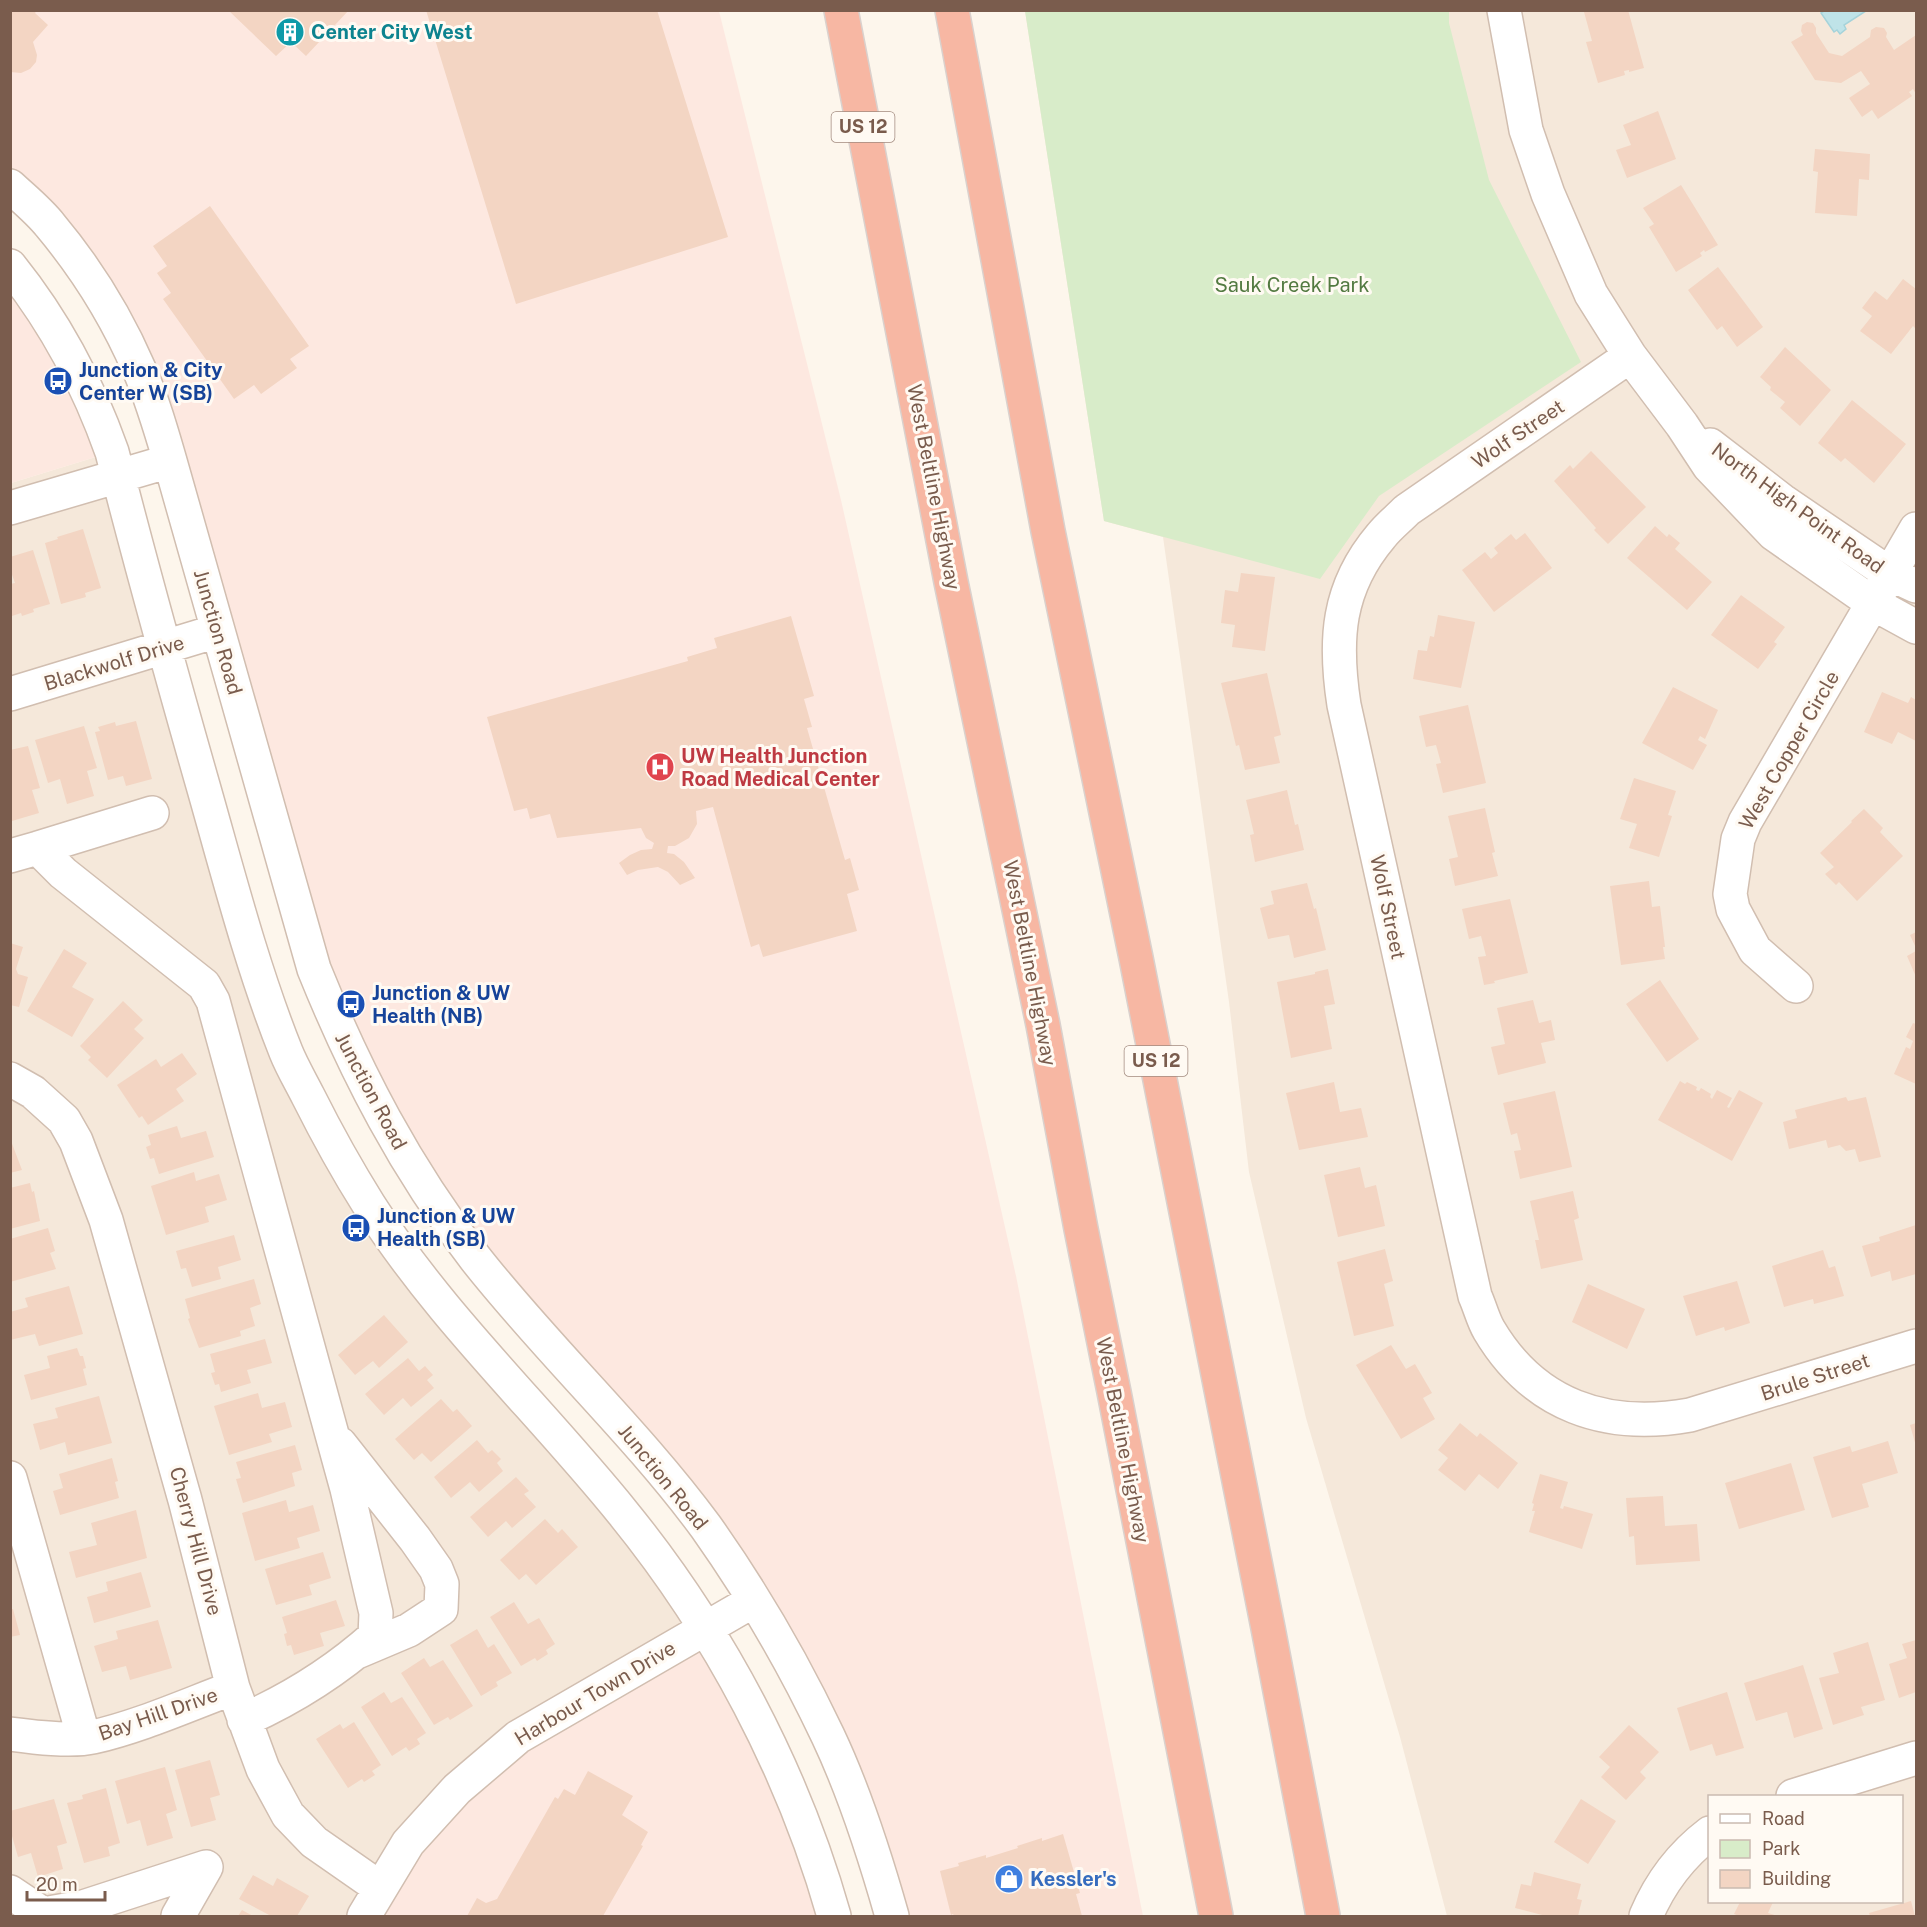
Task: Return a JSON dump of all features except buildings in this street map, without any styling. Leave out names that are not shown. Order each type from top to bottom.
[{"type":"highway","points":[[818,10],[885,243]]},
{"type":"highway","name":"West Beltline Highway","points":[[841,10],[951,582],[1043,1025],[1216,1917]]},
{"type":"highway","name":"US 12","points":[[952,10],[1051,543],[1138,970],[1323,1917]]},
{"type":"highway","points":[[969,10],[988,205]]},
{"type":"street","name":"North High Point Road","points":[[1504,10],[1526,130],[1548,194],[1590,294],[1630,356],[1682,425],[1709,466],[1774,534],[1874,604],[1917,627]]},
{"type":"street","name":"Junction Road","points":[[10,186],[49,223],[87,275],[112,314],[139,369],[170,461],[314,969],[342,1037],[374,1102],[417,1176],[475,1258],[657,1465],[706,1528],[753,1600],[829,1737],[878,1866],[892,1917]]},
{"type":"street","points":[[11,266],[41,306],[87,388],[108,442],[164,647],[257,969],[288,1055],[328,1136],[369,1206],[422,1280],[623,1513],[706,1628],[746,1699],[782,1774],[804,1828],[834,1917]]},
{"type":"street","name":"Wolf Street","points":[[1630,356],[1407,510],[1382,534],[1366,555],[1344,605],[1339,630],[1339,672],[1346,716],[1467,1267],[1475,1296],[1489,1328],[1510,1360],[1536,1386],[1568,1404],[1599,1415],[1644,1420],[1661,1420],[1714,1408]]},
{"type":"street","name":"North High Point Road","points":[[1682,425],[1784,502],[1903,580]]},
{"type":"street","points":[[10,508],[170,461]]},
{"type":"street","name":"West Copper Circle","points":[[1796,986],[1755,951],[1733,909],[1730,894],[1738,839],[1745,822],[1874,604],[1903,580],[1917,529]]},
{"type":"street","name":"Blackwolf Drive","points":[[10,694],[217,631]]},
{"type":"street","points":[[24,852],[152,813]]},
{"type":"street","points":[[24,852],[63,873],[204,985],[213,1001],[347,1489],[376,1613],[375,1635],[356,1653],[278,1705],[244,1720]]},
{"type":"street","name":"Cherry Hill Drive","points":[[10,1079],[33,1092],[64,1120],[79,1149],[106,1220],[189,1512],[233,1688],[264,1769],[288,1815],[314,1842],[380,1888]]},
{"type":"street","name":"Brule Street","points":[[1714,1408],[1917,1346]]},
{"type":"street","points":[[330,1431],[415,1539],[436,1569],[442,1584],[441,1609],[409,1630],[356,1653]]},
{"type":"street","points":[[10,1478],[84,1738]]},
{"type":"street","name":"Harbour Town Drive","points":[[364,1917],[408,1844],[457,1789],[518,1737],[753,1600]]},
{"type":"street","name":"Bay Hill Drive","points":[[10,1734],[36,1738],[92,1737],[150,1719],[233,1688]]},
{"type":"street","points":[[1799,1795],[1917,1758]]},
{"type":"street","points":[[1646,1917],[1662,1884],[1679,1862],[1708,1835]]},
{"type":"street","points":[[10,1892],[43,1914],[63,1914],[206,1867],[178,1917]]},
{"type":"shaded area","points":[[10,11],[719,11],[841,500],[1016,1276],[1143,1916],[892,1916],[799,1680],[374,1102],[139,369],[11,186]]},
{"type":"shaded area","points":[[1025,11],[1916,11],[1916,1916],[1447,1916],[1400,1737],[1306,1418],[1249,1172],[1229,1002],[1163,537],[1104,521]]},
{"type":"shaded area","points":[[10,266],[112,452],[11,483],[10,483]]},
{"type":"shaded area","points":[[112,452],[172,678],[328,1136],[706,1628],[364,1916],[11,1916],[11,483]]},
{"type":"shaded area","points":[[706,1628],[834,1916],[364,1916],[457,1789]]},
{"type":"green space","name":"Sauk Creek Park","points":[[1025,11],[1449,11],[1449,23],[1489,180],[1581,362],[1379,496],[1320,579],[1104,521]]},
{"type":"water","points":[[1824,11],[1866,11],[1844,25],[1846,29],[1840,34],[1837,30],[1834,32],[1821,13]]},
{"type":"place","name":"Center City West","points":[[290,32]]},
{"type":"place","name":"Junction & City Center W (SB)","points":[[58,381]]},
{"type":"place","name":"UW Health Junction Road Medical Center","points":[[660,767]]},
{"type":"place","name":"Junction & UW Health (NB)","points":[[351,1004]]},
{"type":"place","name":"Junction & UW Health (SB)","points":[[356,1228]]},
{"type":"place","name":"Kessler's","points":[[1009,1879]]}]
